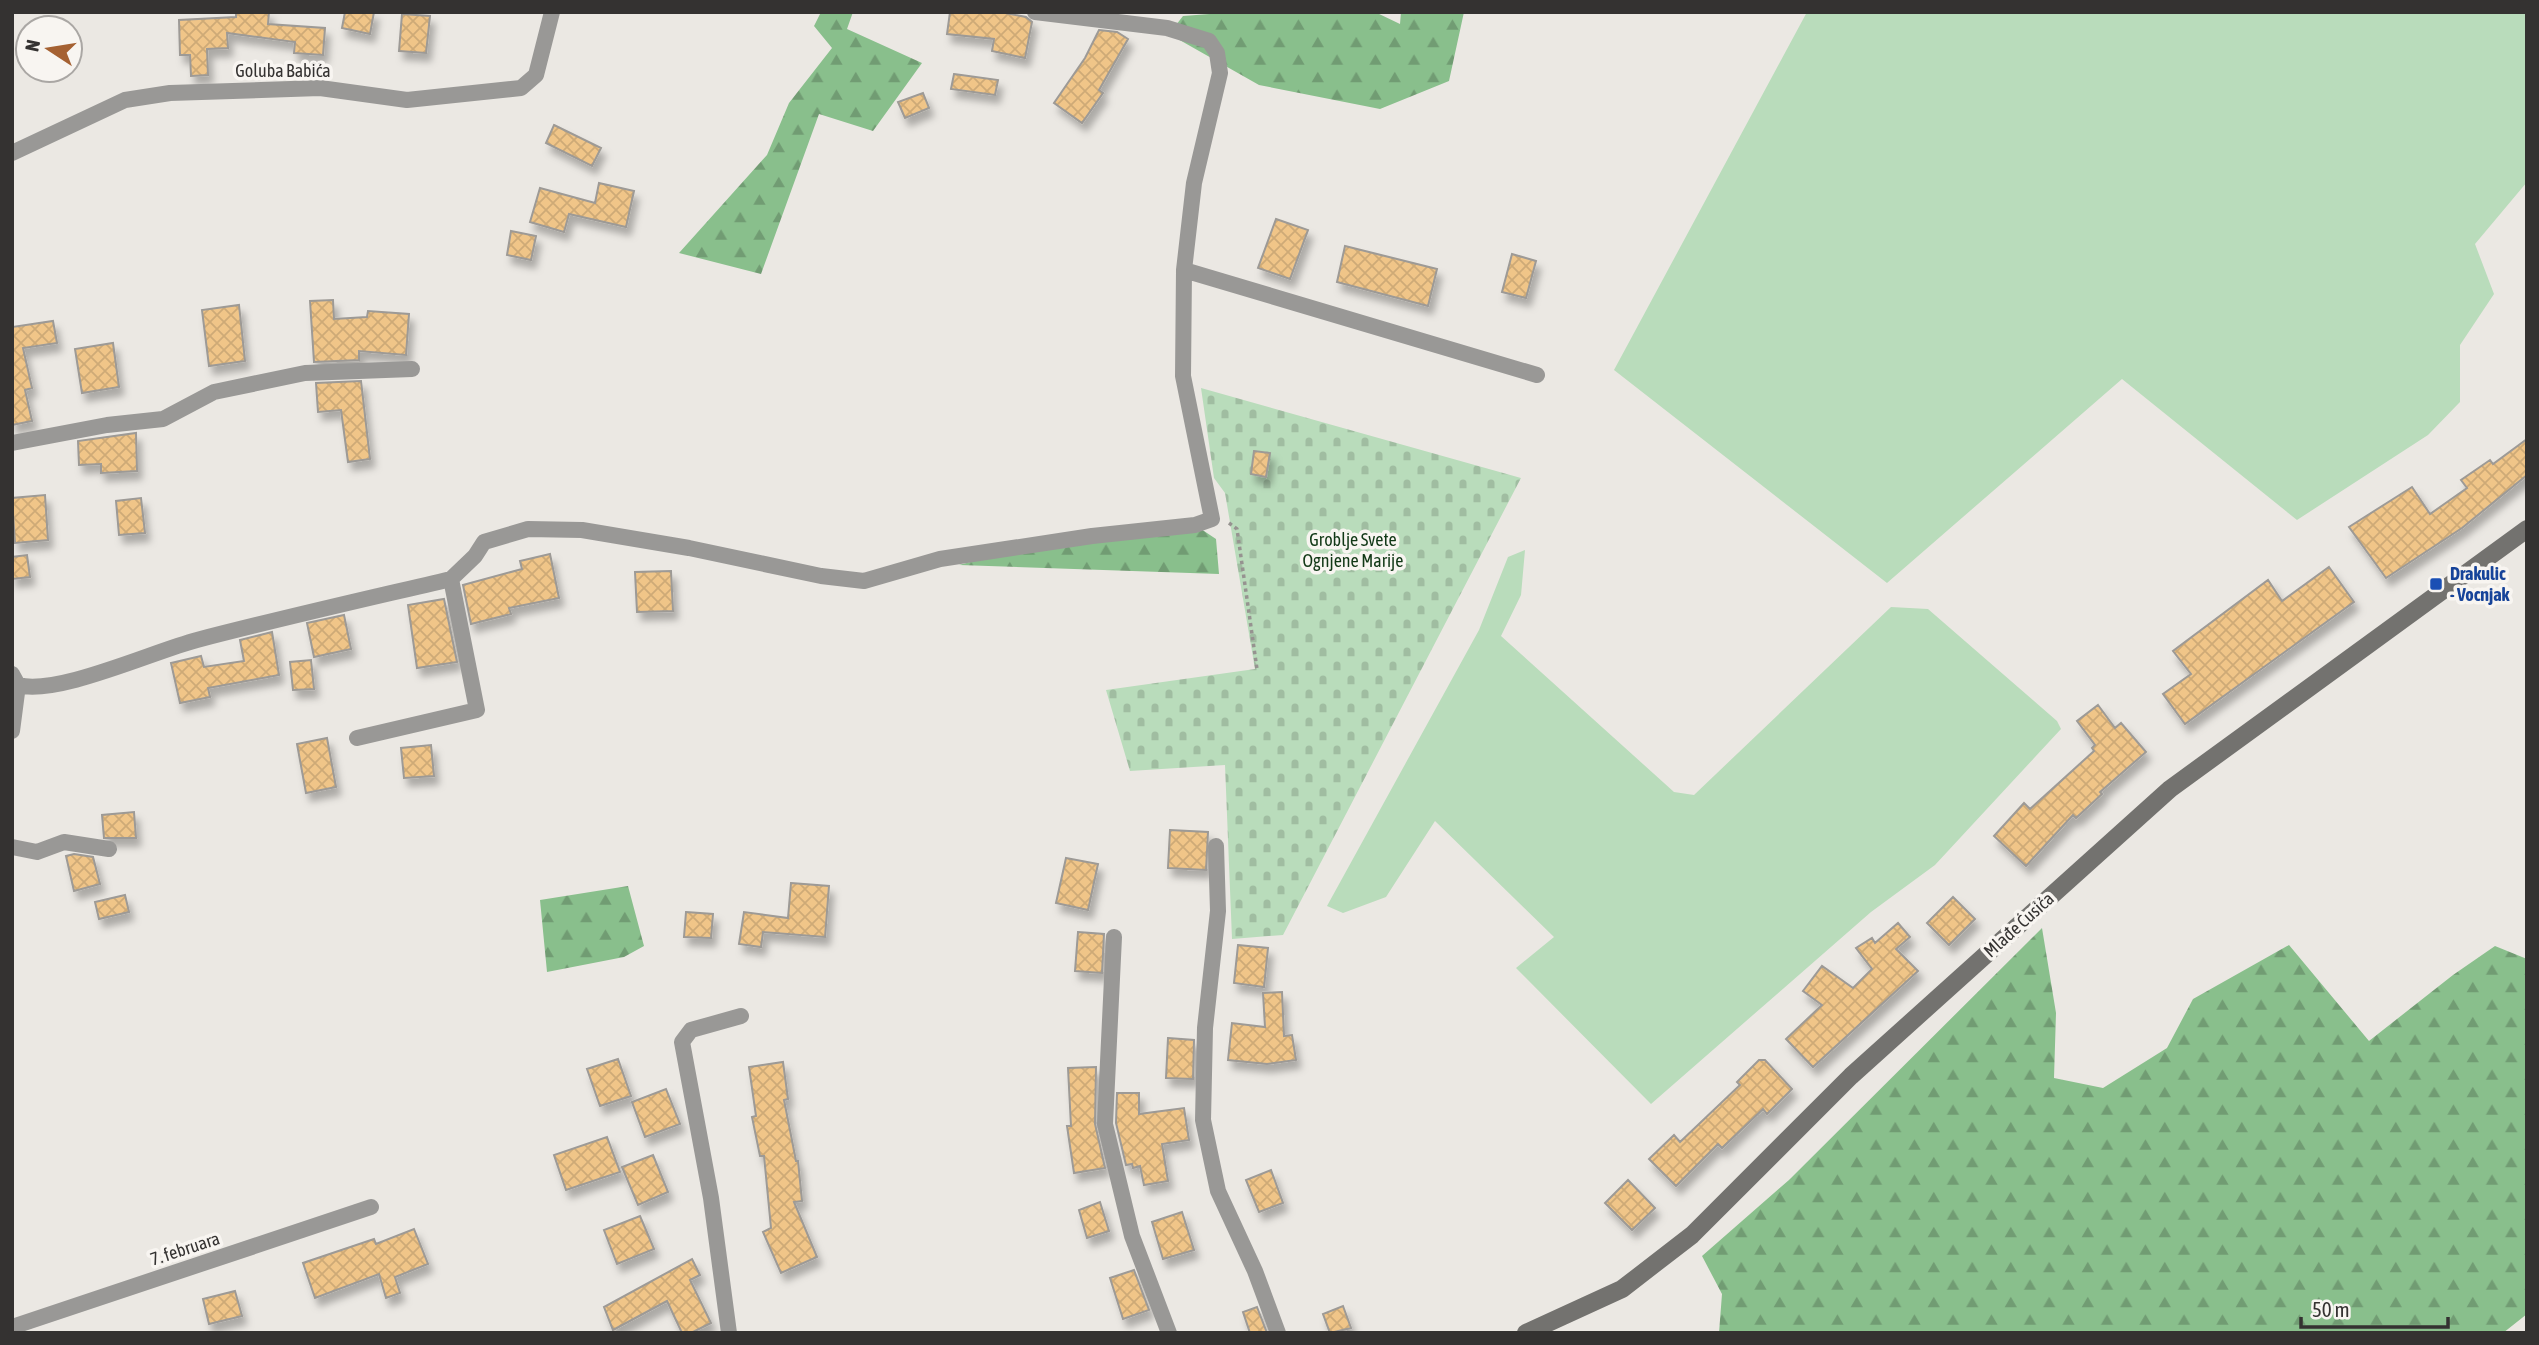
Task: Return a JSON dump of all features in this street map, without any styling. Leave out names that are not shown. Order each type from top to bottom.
[{"type":"street","name":"Goluba Babića","points":[[12,153],[125,100],[170,93],[320,88],[407,100],[521,88],[536,75],[552,12]]},
{"type":"street","points":[[12,731],[15,679],[31,688],[58,684],[194,641],[451,579],[475,556],[484,542],[528,528],[582,530],[689,548],[821,576],[864,581],[940,559],[1092,536],[1195,525],[1212,519],[1182,376],[1184,270],[1194,183],[1220,74],[1217,53],[1209,41],[1167,28],[1035,12]]},
{"type":"street","points":[[1184,270],[1537,375]]},
{"type":"street","points":[[12,443],[107,425],[163,419],[215,392],[305,373],[412,369]]},
{"type":"street","name":"Mlađe Ćusića","points":[[1526,1333],[1622,1289],[1692,1235],[1851,1076],[2169,789],[2527,529]]},
{"type":"street","points":[[356,738],[477,710],[451,579]]},
{"type":"street","points":[[12,846],[37,852],[64,842],[109,849]]},
{"type":"street","points":[[1216,846],[1218,911],[1205,1028],[1203,1119],[1218,1191],[1255,1270],[1278,1333]]},
{"type":"street","points":[[1114,937],[1105,1124],[1132,1236],[1169,1333]]},
{"type":"street","points":[[729,1333],[711,1198],[682,1042],[691,1030],[741,1016]]},
{"type":"street","name":"7. februara","points":[[12,1327],[371,1207]]},
{"type":"path","points":[[1211,509],[1237,529],[1257,670]]},
{"type":"green space","points":[[821,12],[853,12],[847,29],[922,63],[873,131],[819,114],[761,274],[679,253],[767,155],[789,103],[832,48],[814,26]]},
{"type":"green space","points":[[1236,12],[1375,12],[1400,24],[1401,12],[1464,12],[1449,81],[1380,109],[1259,85],[1169,34],[1183,16]]},
{"type":"green space","points":[[1807,12],[2527,12],[2527,182],[2475,244],[2494,294],[2460,345],[2460,402],[2428,435],[2297,520],[2122,379],[1887,583],[1614,370]]},
{"type":"green space","name":"Groblje Svete Ognjene Marije","points":[[1201,388],[1521,478],[1283,935],[1232,939],[1225,765],[1130,771],[1106,690],[1255,669],[1225,493],[1214,478]]},
{"type":"green space","points":[[1195,525],[1216,539],[1219,574],[959,565],[1034,545]]},
{"type":"green space","points":[[1525,550],[1521,595],[1501,636],[1674,792],[1694,795],[1891,607],[1928,609],[2057,721],[2061,729],[1935,865],[1871,912],[1651,1104],[1516,968],[1554,937],[1435,821],[1386,897],[1343,913],[1327,906],[1479,630],[1508,557]]},
{"type":"green space","points":[[628,886],[644,946],[624,957],[547,972],[540,900]]},
{"type":"green space","points":[[2042,928],[2056,1013],[2054,1078],[2103,1088],[2167,1048],[2193,999],[2289,945],[2369,1041],[2453,975],[2495,946],[2527,959],[2527,1314],[2503,1333],[1719,1333],[1722,1294],[1702,1256],[1789,1180]]},
{"type":"building","points":[[236,12],[269,12],[268,24],[325,28],[323,55],[294,53],[295,42],[227,33],[228,48],[207,49],[208,75],[191,76],[190,55],[180,55],[179,20],[236,17]]},
{"type":"building","points":[[345,12],[374,12],[370,34],[342,28]]},
{"type":"building","points":[[950,12],[1000,12],[1026,17],[1032,22],[1025,58],[992,51],[994,39],[947,34]]},
{"type":"building","points":[[402,14],[430,16],[426,53],[399,51]]},
{"type":"building","points":[[1099,30],[1117,32],[1128,39],[1099,90],[1103,93],[1082,123],[1054,103],[1085,58]]},
{"type":"building","points":[[954,74],[998,80],[995,95],[951,89]]},
{"type":"building","points":[[923,93],[929,108],[905,118],[898,102]]},
{"type":"building","points":[[554,125],[601,148],[592,166],[546,143]]},
{"type":"building","points":[[599,183],[634,191],[626,227],[569,214],[564,232],[530,222],[540,188],[595,203]]},
{"type":"building","points":[[1276,219],[1308,230],[1290,279],[1258,268]]},
{"type":"building","points":[[511,231],[536,236],[531,260],[507,255]]},
{"type":"building","points":[[1345,246],[1437,269],[1428,306],[1337,282]]},
{"type":"building","points":[[1512,254],[1536,261],[1526,298],[1502,292]]},
{"type":"building","points":[[333,300],[334,319],[367,317],[368,311],[409,314],[406,355],[359,351],[359,360],[314,362],[310,301]]},
{"type":"building","points":[[239,305],[245,361],[209,366],[202,310]]},
{"type":"building","points":[[53,321],[57,343],[23,348],[32,388],[25,390],[32,421],[12,425],[12,327]]},
{"type":"building","points":[[113,343],[119,387],[82,393],[75,349]]},
{"type":"building","points":[[361,381],[370,459],[348,462],[341,410],[318,412],[316,383]]},
{"type":"building","points":[[136,433],[137,471],[101,473],[101,464],[79,465],[78,441]]},
{"type":"building","points":[[2527,439],[2527,475],[2462,528],[2386,578],[2349,527],[2412,487],[2430,514],[2467,488],[2461,480],[2490,460],[2493,464]]},
{"type":"building","points":[[1254,451],[1270,453],[1266,477],[1251,474]]},
{"type":"building","points":[[45,495],[48,540],[15,543],[12,498]]},
{"type":"building","points":[[141,498],[145,533],[119,535],[116,501]]},
{"type":"building","points":[[550,554],[559,598],[509,608],[511,614],[471,624],[463,585],[522,569],[520,561]]},
{"type":"building","points":[[27,555],[30,577],[12,579],[12,557]]},
{"type":"building","points":[[2329,567],[2354,602],[2185,724],[2163,694],[2191,674],[2173,651],[2268,580],[2282,601]]},
{"type":"building","points":[[671,571],[673,611],[637,612],[635,572]]},
{"type":"building","points":[[444,599],[457,662],[417,668],[408,605]]},
{"type":"building","points":[[344,615],[351,649],[314,657],[307,623]]},
{"type":"building","points":[[272,632],[279,675],[208,688],[210,697],[180,703],[171,663],[201,656],[204,667],[244,661],[240,640]]},
{"type":"building","points":[[311,660],[314,689],[293,690],[290,662]]},
{"type":"building","points":[[2098,705],[2115,728],[2121,723],[2146,752],[2100,792],[2102,794],[2076,818],[2073,815],[2026,866],[1994,836],[2024,803],[2030,809],[2094,751],[2092,748],[2095,745],[2077,721]]},
{"type":"building","points":[[327,738],[336,787],[306,793],[297,744]]},
{"type":"building","points":[[431,745],[434,776],[404,778],[401,748]]},
{"type":"building","points":[[134,812],[136,838],[104,838],[102,815]]},
{"type":"building","points":[[1170,830],[1208,832],[1206,870],[1168,868]]},
{"type":"building","points":[[74,854],[93,857],[100,884],[74,891],[66,856]]},
{"type":"building","points":[[1066,858],[1098,864],[1088,910],[1056,903]]},
{"type":"building","points":[[791,883],[829,886],[825,937],[763,932],[761,947],[739,944],[744,912],[788,918]]},
{"type":"building","points":[[125,895],[129,912],[99,919],[95,902]]},
{"type":"building","points":[[1953,897],[1975,919],[1949,945],[1927,923]]},
{"type":"building","points":[[686,912],[713,914],[711,938],[684,937]]},
{"type":"building","points":[[1898,923],[1910,937],[1896,949],[1918,971],[1813,1067],[1786,1039],[1822,1005],[1803,991],[1822,966],[1853,988],[1872,969],[1856,948],[1872,938],[1875,943]]},
{"type":"building","points":[[1078,932],[1104,934],[1102,973],[1075,971]]},
{"type":"building","points":[[1238,945],[1268,948],[1264,987],[1234,983]]},
{"type":"building","points":[[1282,992],[1284,1036],[1292,1035],[1296,1060],[1267,1064],[1228,1060],[1232,1023],[1265,1027],[1263,993]]},
{"type":"building","points":[[1168,1038],[1194,1040],[1193,1079],[1166,1078]]},
{"type":"building","points":[[618,1059],[631,1096],[600,1106],[587,1069]]},
{"type":"building","points":[[1759,1060],[1765,1060],[1792,1089],[1767,1114],[1763,1109],[1722,1148],[1718,1144],[1676,1186],[1649,1159],[1674,1135],[1680,1142],[1740,1085],[1737,1082]]},
{"type":"building","points":[[783,1062],[788,1099],[784,1100],[798,1161],[802,1201],[794,1202],[817,1257],[781,1273],[763,1232],[771,1228],[764,1156],[760,1156],[752,1117],[756,1116],[749,1067]]},
{"type":"building","points":[[1096,1067],[1095,1124],[1105,1168],[1074,1173],[1067,1126],[1071,1126],[1068,1068]]},
{"type":"building","points":[[666,1089],[680,1124],[645,1137],[632,1102]]},
{"type":"building","points":[[1117,1093],[1139,1093],[1139,1114],[1184,1108],[1189,1140],[1162,1144],[1168,1181],[1144,1185],[1140,1166],[1133,1168],[1132,1164],[1126,1165],[1116,1123]]},
{"type":"building","points":[[607,1137],[620,1172],[566,1190],[554,1155]]},
{"type":"building","points":[[653,1155],[668,1192],[638,1205],[622,1167]]},
{"type":"building","points":[[1271,1170],[1283,1203],[1259,1212],[1246,1180]]},
{"type":"building","points":[[1628,1180],[1655,1208],[1632,1230],[1605,1203]]},
{"type":"building","points":[[1100,1202],[1109,1231],[1087,1238],[1079,1210]]},
{"type":"building","points":[[1182,1212],[1194,1250],[1163,1259],[1152,1222]]},
{"type":"building","points":[[640,1216],[654,1249],[617,1264],[604,1230]]},
{"type":"building","points":[[414,1229],[428,1264],[395,1277],[400,1293],[386,1298],[379,1274],[315,1298],[303,1263],[374,1239],[376,1244]]},
{"type":"building","points":[[692,1259],[700,1275],[690,1280],[711,1323],[691,1333],[682,1333],[667,1301],[613,1330],[604,1307]]},
{"type":"building","points":[[1134,1270],[1149,1310],[1123,1319],[1110,1278]]},
{"type":"building","points":[[235,1291],[242,1316],[209,1324],[203,1299]]},
{"type":"building","points":[[1343,1306],[1351,1328],[1330,1333],[1323,1314]]},
{"type":"building","points":[[1257,1307],[1267,1333],[1250,1333],[1243,1312]]},
{"type":"place","name":"Drakulic - Vocnjak","points":[[2436,584]]}]
